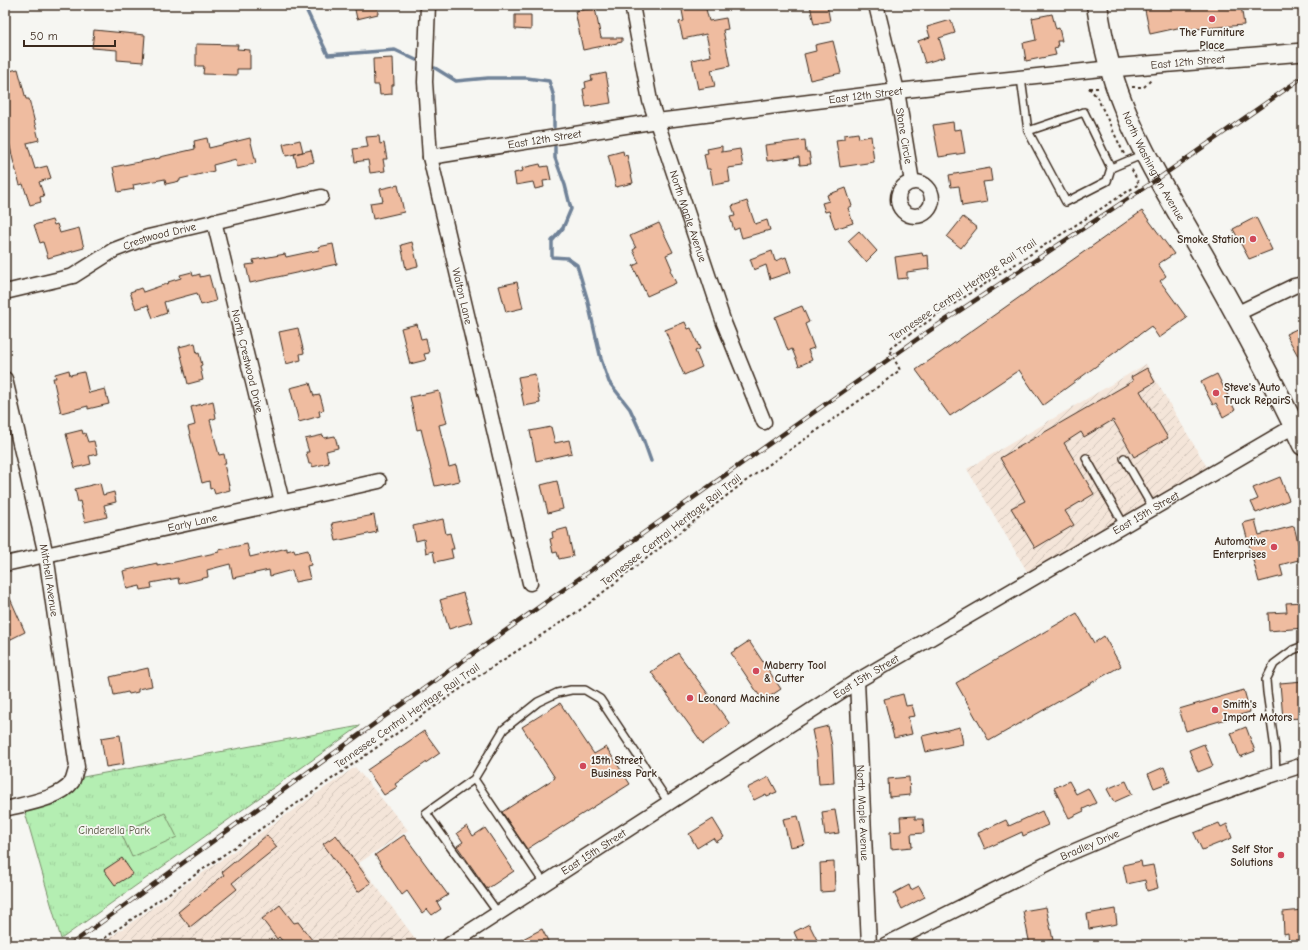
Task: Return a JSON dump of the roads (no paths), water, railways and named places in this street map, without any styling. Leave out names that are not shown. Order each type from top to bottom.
[{"type":"main road","name":"North Washington Avenue","points":[[1097,5],[1101,33],[1123,105],[1146,153],[1236,314],[1303,445]]},
{"type":"street","name":"Walton Lane","points":[[428,5],[425,82],[430,157],[530,583]]},
{"type":"street","name":"North Maple Avenue","points":[[632,5],[636,34],[650,101],[724,323],[764,422]]},
{"type":"street","name":"Stone Circle","points":[[876,5],[897,91],[912,182]]},
{"type":"street","name":"East 12th Street","points":[[430,157],[657,121],[897,91],[1111,68],[1303,52]]},
{"type":"street","name":"Crestwood Drive","points":[[5,292],[73,276],[114,250],[148,237],[321,197]]},
{"type":"street","name":"North Crestwood Drive","points":[[214,221],[282,502]]},
{"type":"street","points":[[1236,314],[1294,286],[1303,284]]},
{"type":"street","name":"Mitchell Avenue","points":[[5,379],[46,555],[77,767],[72,782],[57,794],[38,801],[5,809]]},
{"type":"street","name":"East 15th Street","points":[[454,944],[498,913],[857,681],[1294,426]]},
{"type":"street","name":"Early Lane","points":[[5,564],[379,481]]},
{"type":"street","name":"North Maple Avenue","points":[[857,681],[869,945]]},
{"type":"street","name":"Bradley Drive","points":[[885,945],[1063,856],[1157,816],[1303,765]]},
{"type":"lane","points":[[1021,78],[1028,132],[1066,202],[1107,181],[1111,168],[1084,112],[1028,132]]},
{"type":"lane","points":[[1111,168],[1146,153]]},
{"type":"lane","points":[[1086,458],[1124,525]]},
{"type":"lane","points":[[1124,458],[1153,508]]},
{"type":"lane","points":[[1276,774],[1275,749],[1266,680],[1274,664],[1293,650],[1303,646]]},
{"type":"lane","points":[[498,913],[426,813],[474,778],[504,729],[538,702],[557,693],[571,690],[585,690],[600,699],[670,802]]},
{"type":"lane","points":[[474,778],[544,883]]},
{"type":"waterway","points":[[304,5],[328,55],[395,50],[416,60]]},
{"type":"waterway","points":[[435,68],[456,81],[488,78],[527,78],[549,81],[554,97],[554,127]]},
{"type":"waterway","points":[[555,147],[555,158],[565,185],[571,209],[563,228],[552,241],[552,257],[567,258],[577,265],[587,298],[601,359],[609,382],[630,409],[641,433],[651,461]]},
{"type":"railway","points":[[70,945],[381,719],[923,335],[1159,178],[1303,77]]},
{"type":"place","name":"The Furniture Place","points":[[1212,19]]},
{"type":"place","name":"Smoke Station","points":[[1253,239]]},
{"type":"place","name":"Steve's Auto Truck RepairS","points":[[1216,393]]},
{"type":"place","name":"Automotive Enterprises","points":[[1274,547]]},
{"type":"place","name":"Maberry Tool & Cutter","points":[[756,671]]},
{"type":"place","name":"Leonard Machine","points":[[690,698]]},
{"type":"place","name":"Smith's Import Motors","points":[[1215,710]]},
{"type":"place","name":"15th Street Business Park","points":[[583,766]]},
{"type":"place","name":"Self Stor Solutions","points":[[1281,855]]},
{"type":"park label","name":"Cinderella Park","points":[[114,830]]}]
